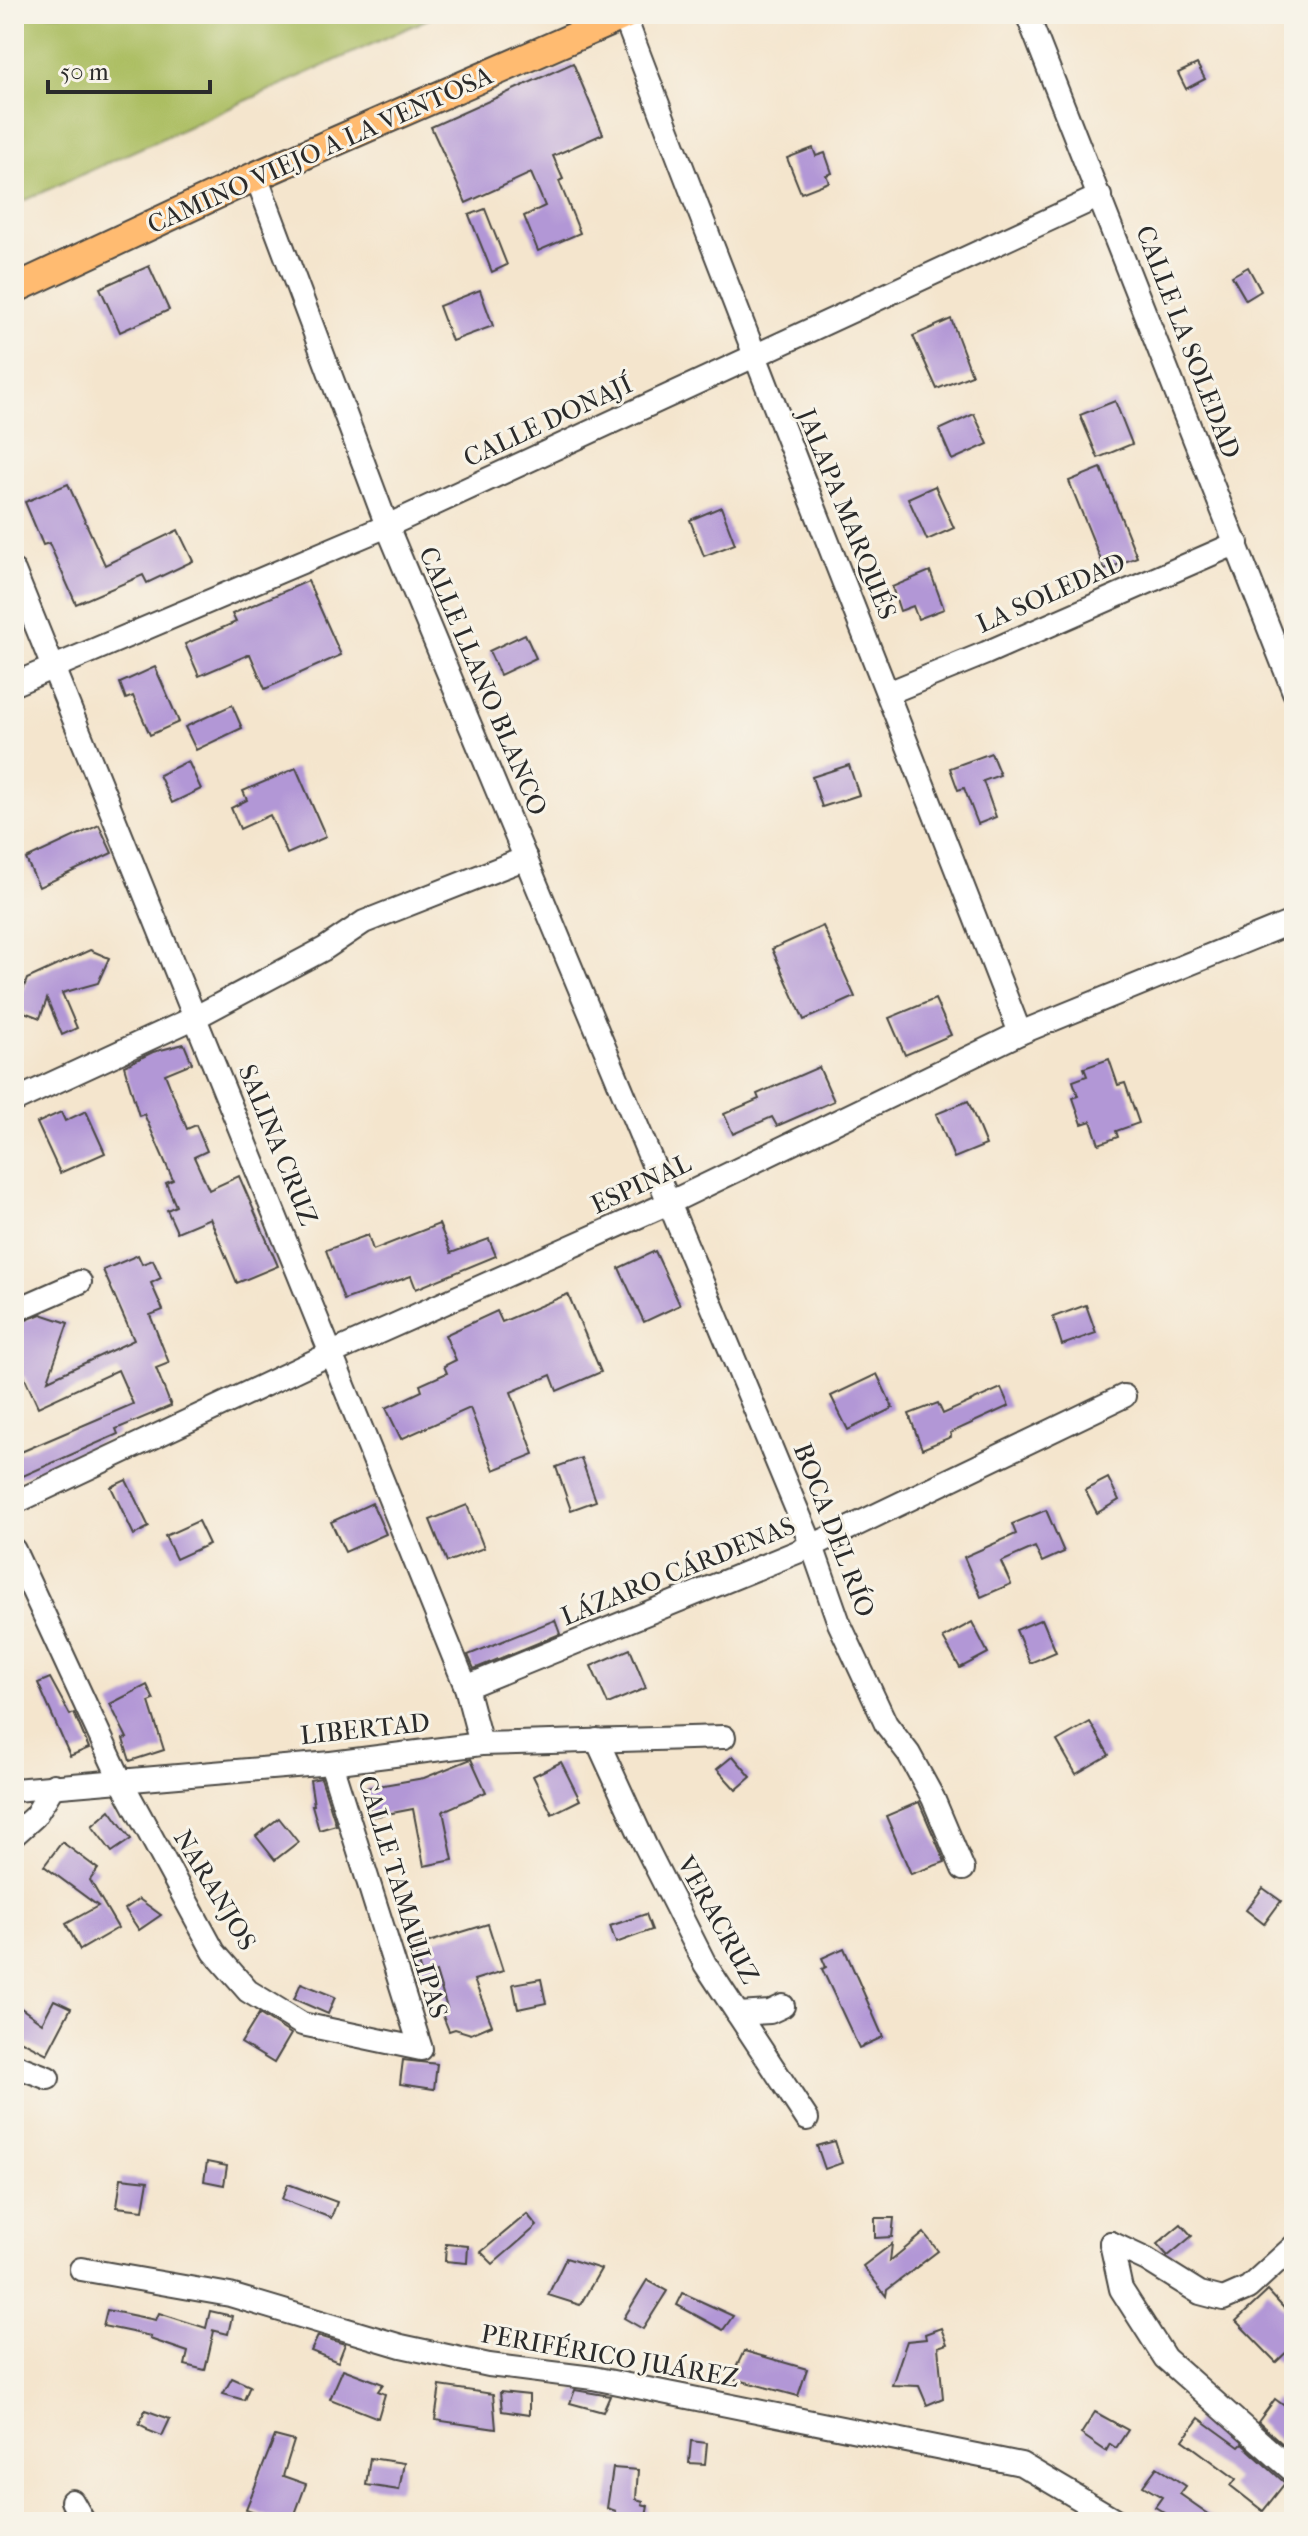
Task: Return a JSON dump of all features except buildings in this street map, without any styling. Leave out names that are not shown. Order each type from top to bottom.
[{"type":"main road","name":"CAMINO VIEJO A LA VENTOSA","points":[[14,289],[256,176],[625,15]]},
{"type":"street","name":"CALLE LA SOLEDAD","points":[[1027,14],[1294,692]]},
{"type":"street","name":"JALAPA MARQUÉS","points":[[625,15],[753,357],[1020,1033]]},
{"type":"street","name":"CALLE LLANO BLANCO","points":[[256,176],[387,526],[671,1202]]},
{"type":"street","name":"CALLE DONAJÍ","points":[[14,684],[387,526],[1100,196]]},
{"type":"street","name":"LA SOLEDAD","points":[[888,693],[1237,543]]},
{"type":"street","name":"SALINA CRUZ","points":[[14,571],[466,1687],[481,1744]]},
{"type":"street","points":[[14,1101],[196,1017],[324,949],[364,922],[526,858]]},
{"type":"street","name":"ESPINAL","points":[[14,1503],[332,1353],[671,1202],[1020,1033],[1294,921]]},
{"type":"street","name":"BOCA DEL RÍO","points":[[671,1202],[812,1546],[839,1623],[886,1724],[909,1754],[933,1798],[963,1869]]},
{"type":"street","points":[[14,1311],[80,1282]]},
{"type":"street","name":"LÁZARO CÁRDENAS","points":[[466,1687],[812,1546],[1124,1396]]},
{"type":"street","name":"NARANJOS","points":[[14,1550],[120,1779],[214,1952],[248,1991],[302,2024],[421,2049]]},
{"type":"street","name":"LIBERTAD","points":[[14,1790],[331,1763],[481,1744],[724,1737]]},
{"type":"street","name":"VERACRUZ","points":[[597,1740],[705,1964],[807,2119]]},
{"type":"street","name":"CALLE TAMAULIPAS","points":[[331,1763],[421,2049]]},
{"type":"street","points":[[14,1835],[35,1816],[54,1785]]},
{"type":"street","points":[[738,2014],[770,2012],[783,2006]]},
{"type":"street","points":[[14,2065],[48,2078]]},
{"type":"street","points":[[1294,2246],[1248,2288],[1223,2299],[1200,2293],[1147,2260],[1111,2243],[1121,2289],[1165,2358],[1294,2472]]},
{"type":"street","name":"PERIFÉRICO JUÁREZ","points":[[81,2269],[230,2295],[401,2346],[489,2365],[593,2378],[1021,2464],[1119,2522]]},
{"type":"street","points":[[72,2501],[84,2522]]},
{"type":"green space","points":[[14,14],[439,14],[14,205]]}]
